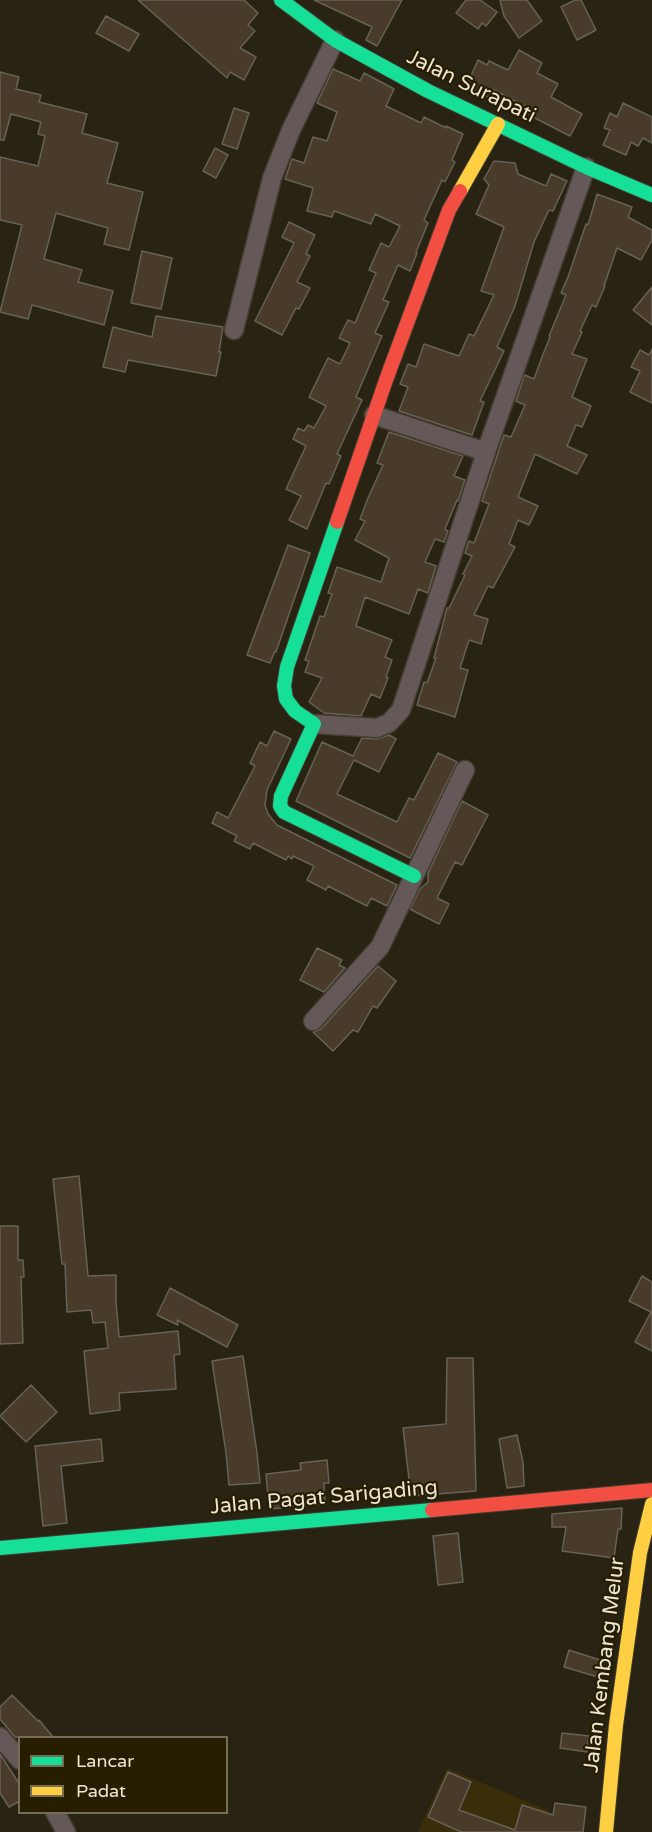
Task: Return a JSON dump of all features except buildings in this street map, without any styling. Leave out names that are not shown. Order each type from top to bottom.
[{"type":"street","name":"Jalan Surapati","points":[[282,0],[335,40],[428,91],[586,167],[652,195]]},
{"type":"street","points":[[234,330],[272,178],[291,129],[335,40]]},
{"type":"street","points":[[498,124],[448,210],[287,667],[284,686],[286,699],[295,711],[314,724],[377,728],[389,723],[401,710],[486,452],[586,167]]},
{"type":"street","points":[[375,415],[486,452]]},
{"type":"street","points":[[314,724],[281,796],[280,806],[284,812],[414,876]]},
{"type":"street","points":[[313,1021],[380,947],[465,770]]},
{"type":"street","name":"Jalan Pagat Sarigading","points":[[0,1548],[652,1490]]},
{"type":"street","name":"Jalan Kembang Melur","points":[[606,1832],[616,1725],[636,1576],[652,1504]]},
{"type":"street","points":[[0,1737],[18,1758]]},
{"type":"street","points":[[56,1814],[66,1832]]},
{"type":"shaded area","points":[[447,1768],[549,1811],[543,1832],[418,1832]]},
{"type":"traffic: fast","points":[[281,0],[335,40],[428,91],[586,167],[652,195]]},
{"type":"traffic: fast","points":[[337,522],[287,667],[284,686],[286,699],[295,711],[314,724],[281,796],[280,806],[284,812],[414,876]]},
{"type":"traffic: fast","points":[[0,1548],[432,1510]]},
{"type":"traffic: slow","points":[[460,191],[498,124]]},
{"type":"traffic: slow","points":[[606,1832],[616,1725],[640,1553],[652,1504]]},
{"type":"traffic: jam","points":[[337,522],[386,380],[449,210],[460,191]]},
{"type":"traffic: jam","points":[[432,1510],[652,1490]]}]
